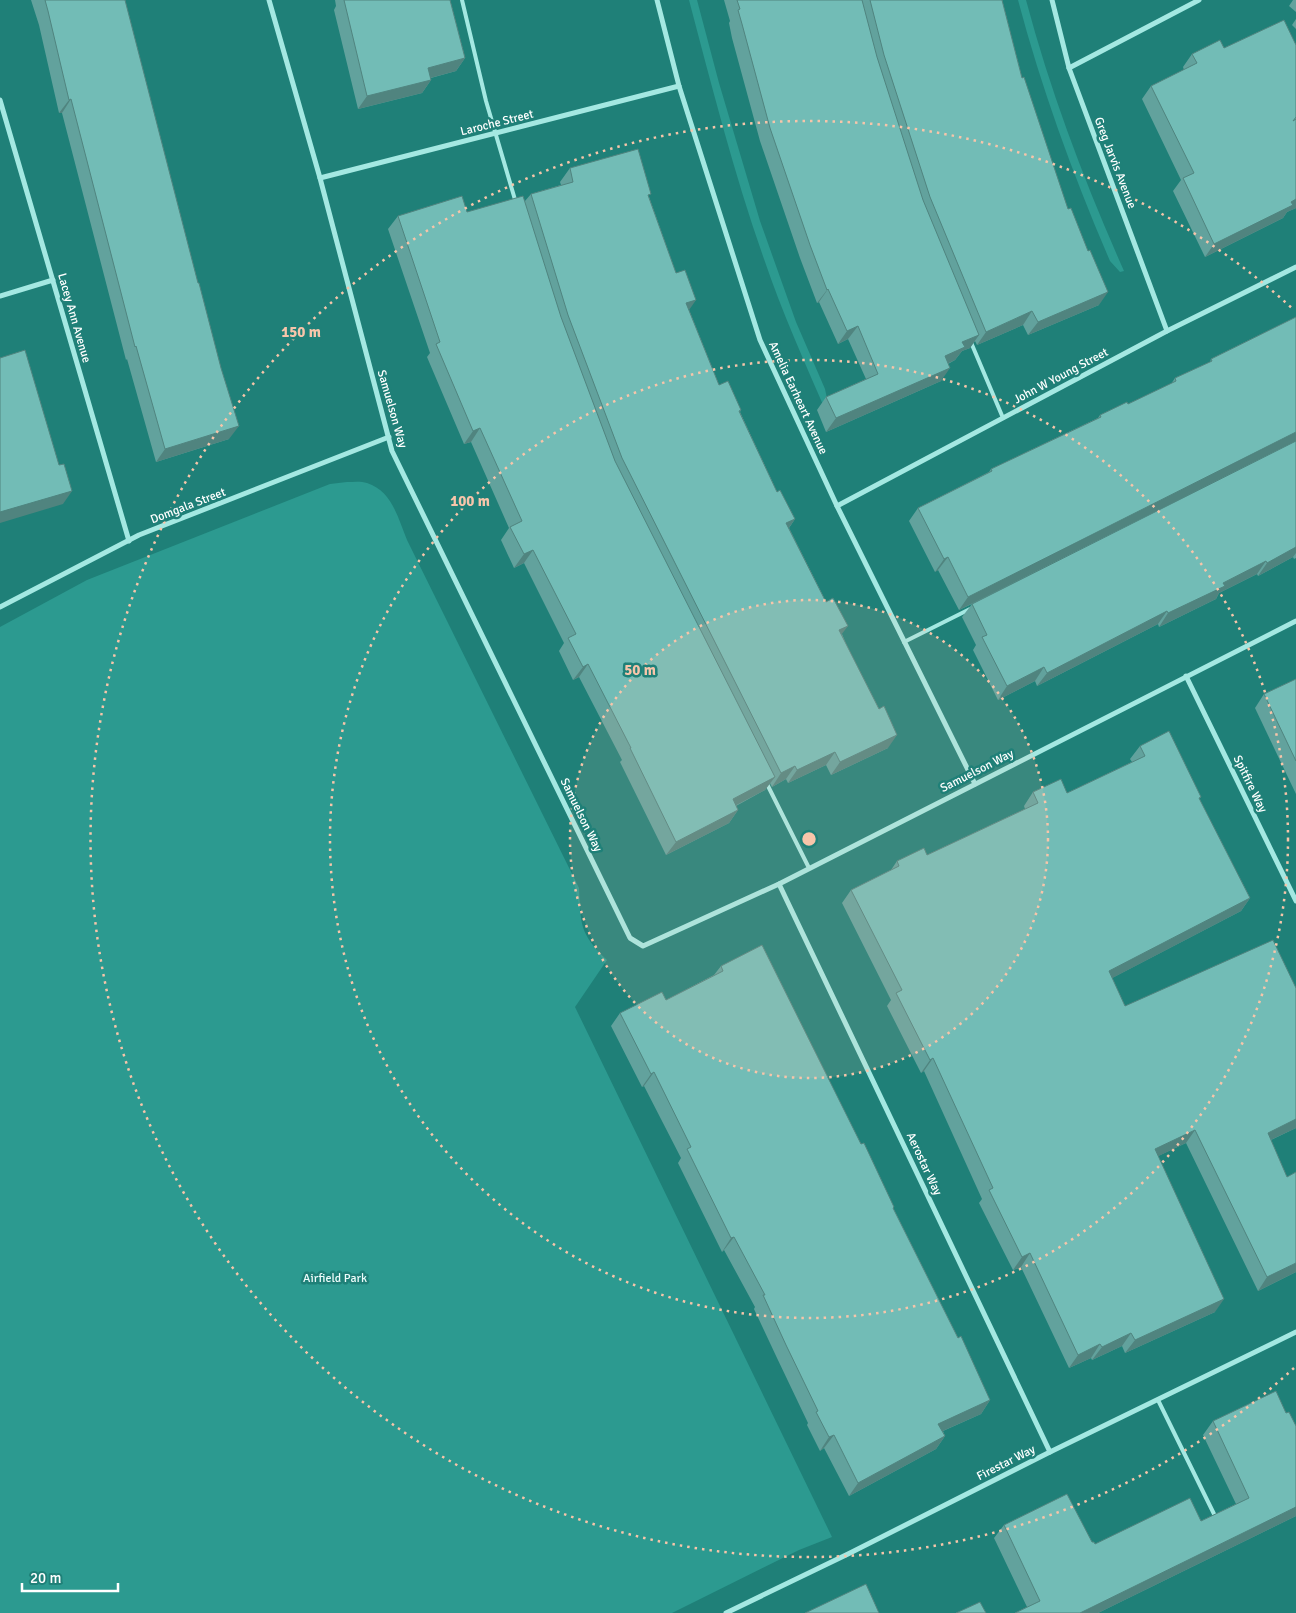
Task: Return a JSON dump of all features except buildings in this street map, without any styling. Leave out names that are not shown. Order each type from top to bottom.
[{"type":"street","name":"Samuelson Way","points":[[269,0],[320,178],[392,450],[630,938],[643,946],[779,884],[1296,621]]},
{"type":"street","name":"Amelia Earheart Avenue","points":[[656,0],[679,86],[760,340],[837,506],[974,784]]},
{"type":"street","name":"Greg Jarvis Avenue","points":[[1052,0],[1069,68],[1168,331]]},
{"type":"street","points":[[1069,68],[1199,0]]},
{"type":"street","name":"Laroche Street","points":[[320,178],[679,86]]},
{"type":"street","name":"Lacey Ann Avenue","points":[[0,100],[129,541]]},
{"type":"street","name":"John W Young Street","points":[[837,506],[1168,331],[1296,267]]},
{"type":"street","points":[[0,296],[53,280]]},
{"type":"street","name":"Domgala Street","points":[[0,606],[129,541],[389,437]]},
{"type":"street","name":"Spitfire Way","points":[[1186,676],[1296,901]]},
{"type":"street","name":"Aerostar Way","points":[[779,884],[1050,1452]]},
{"type":"street","name":"Firestar Way","points":[[726,1613],[1296,1332]]},
{"type":"lane","points":[[462,0],[495,134],[518,208]]},
{"type":"lane","points":[[966,330],[1002,418]]},
{"type":"lane","points":[[904,642],[976,606]]},
{"type":"lane","points":[[765,780],[810,868]]},
{"type":"lane","points":[[1158,1400],[1215,1516]]},
{"type":"green space","points":[[689,0],[697,0],[719,83],[760,221],[796,322],[825,389],[830,413],[827,414],[802,357],[778,298],[753,227],[733,163]]},
{"type":"green space","points":[[1018,0],[1026,0],[1046,70],[1070,138],[1124,271],[1120,272],[1110,261],[1083,197],[1048,99]]},
{"type":"green space","name":"Airfield Park","points":[[365,482],[376,487],[383,492],[393,506],[407,540],[579,888],[583,928],[591,943],[607,960],[575,1007],[832,1537],[799,1550],[672,1613],[0,1613],[0,627],[87,580],[330,484]]}]
